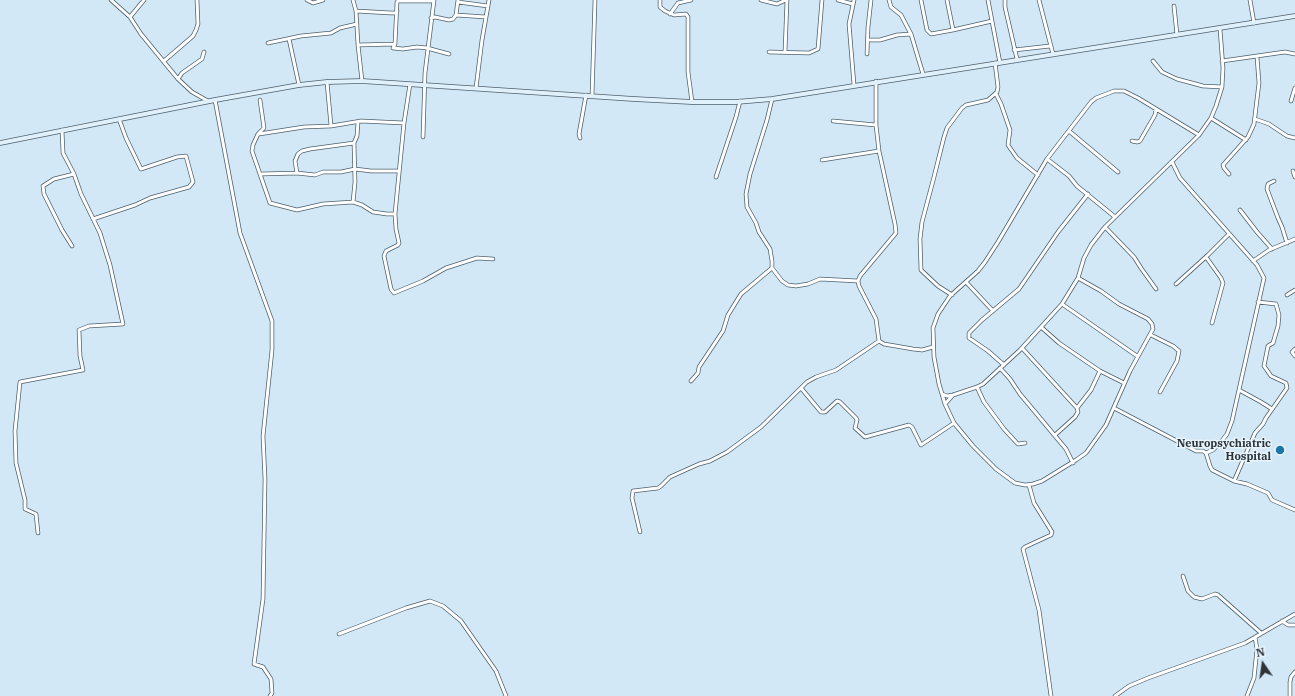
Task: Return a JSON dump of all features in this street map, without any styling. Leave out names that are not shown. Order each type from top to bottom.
[{"type":"main road","points":[[0,143],[215,100],[299,85],[327,82],[362,81],[692,102],[724,103],[772,99],[924,74],[1177,36],[1295,16]]},
{"type":"street","points":[[111,0],[130,17],[141,34],[178,79],[192,92],[208,102]]},
{"type":"street","points":[[130,17],[144,0]]},
{"type":"street","points":[[164,61],[193,36],[198,24],[197,0]]},
{"type":"street","points":[[307,0],[313,3],[323,0]]},
{"type":"street","points":[[353,0],[356,11],[362,81]]},
{"type":"street","points":[[423,137],[427,48],[434,1],[398,0],[396,4],[397,11],[394,48],[403,50],[416,47],[427,48],[449,54]]},
{"type":"street","points":[[476,88],[489,0]]},
{"type":"street","points":[[592,96],[595,0]]},
{"type":"street","points":[[660,0],[662,9],[674,16],[686,14],[689,20],[688,72],[692,102]]},
{"type":"street","points":[[670,14],[678,4],[691,0]]},
{"type":"street","points":[[761,0],[787,6]]},
{"type":"street","points":[[777,4],[786,0],[785,52]]},
{"type":"street","points":[[769,52],[809,53],[818,50],[822,0]]},
{"type":"street","points":[[838,0],[854,2],[849,24],[854,85]]},
{"type":"street","points":[[867,54],[871,0]]},
{"type":"street","points":[[889,0],[891,7],[901,15],[911,34],[924,74]]},
{"type":"street","points":[[921,0],[928,30],[931,34],[992,20]]},
{"type":"street","points":[[947,0],[953,30]]},
{"type":"street","points":[[988,0],[1000,63]]},
{"type":"street","points":[[1006,0],[1017,60]]},
{"type":"street","points":[[1039,0],[1053,54]]},
{"type":"street","points":[[1250,0],[1254,23]]},
{"type":"street","points":[[431,18],[453,19],[456,15],[458,1],[488,6]]},
{"type":"street","points":[[1174,6],[1177,36]]},
{"type":"street","points":[[356,11],[391,13],[396,13],[397,11]]},
{"type":"street","points":[[456,15],[486,17]]},
{"type":"street","points":[[268,43],[331,32],[357,24]]},
{"type":"street","points":[[942,394],[947,396],[953,395],[977,388],[1022,348],[1062,304],[1078,278],[1082,261],[1091,245],[1105,228],[1199,135],[1211,118],[1222,87],[1220,29]]},
{"type":"street","points":[[868,40],[880,40],[897,35],[911,34]]},
{"type":"street","points":[[289,39],[299,85]]},
{"type":"street","points":[[358,45],[395,44]]},
{"type":"street","points":[[1014,50],[1050,46]]},
{"type":"street","points":[[178,79],[182,74],[202,59],[204,52]]},
{"type":"street","points":[[1222,61],[1285,52],[1295,54]]},
{"type":"street","points":[[1229,174],[1223,165],[1246,140],[1255,119],[1259,83],[1257,57]]},
{"type":"street","points":[[1153,61],[1162,72],[1177,78],[1203,86],[1222,87]]},
{"type":"street","points":[[952,294],[938,286],[921,270],[920,239],[924,214],[947,128],[966,105],[988,100],[996,94],[998,87],[995,63]]},
{"type":"street","points":[[327,82],[331,126]]},
{"type":"street","points":[[876,82],[876,125],[879,150],[896,233],[860,276],[858,281],[859,286],[876,320],[880,341],[884,344],[913,349],[922,350],[933,347]]},
{"type":"street","points":[[410,84],[394,214],[399,243],[386,251],[384,256],[391,289],[394,293],[423,281],[446,268],[477,258],[493,259]]},
{"type":"street","points":[[1291,101],[1295,88]]},
{"type":"street","points":[[1078,278],[1101,291],[1119,304],[1150,321],[1153,326],[1151,335],[1137,356],[1114,408],[1086,453],[1073,463],[1042,481],[1029,485],[1015,483],[1006,477],[973,446],[954,423],[945,404],[933,347],[933,328],[942,306],[952,294],[981,266],[998,242],[1047,159],[1091,102],[1114,91],[1124,91],[1199,135]]},
{"type":"street","points":[[996,94],[1010,130],[1008,145],[1017,158],[1038,175]]},
{"type":"street","points":[[580,138],[579,134],[586,95]]},
{"type":"street","points":[[772,99],[750,174],[746,194],[747,207],[759,232],[770,249],[772,268],[782,281],[788,285],[796,286],[808,284],[820,279],[858,281]]},
{"type":"street","points":[[215,100],[240,233],[272,321],[272,350],[263,436],[265,479],[263,599],[254,664],[263,666],[271,679],[272,694],[270,696]]},
{"type":"street","points":[[260,100],[264,126],[260,134],[258,134],[252,148],[269,201],[272,205],[297,210],[323,204],[353,202],[374,212],[394,214]]},
{"type":"street","points":[[716,177],[740,101]]},
{"type":"street","points":[[1132,141],[1140,141],[1155,115],[1156,109]]},
{"type":"street","points":[[1155,115],[1165,114]]},
{"type":"street","points":[[1211,118],[1246,140]]},
{"type":"street","points":[[93,219],[135,205],[150,198],[189,187],[193,182],[186,156],[177,157],[142,169],[126,138],[119,119]]},
{"type":"street","points":[[1255,119],[1269,124],[1287,136],[1295,138]]},
{"type":"street","points":[[834,121],[876,125]]},
{"type":"street","points":[[260,134],[304,127],[331,126],[358,122],[404,123]]},
{"type":"street","points":[[353,202],[354,142],[358,136],[358,122]]},
{"type":"street","points":[[38,533],[36,514],[25,509],[24,494],[16,463],[15,431],[20,382],[83,370],[80,356],[78,330],[89,326],[123,324],[110,265],[100,234],[81,194],[74,174],[63,153],[62,130]]},
{"type":"street","points":[[1069,131],[1118,172]]},
{"type":"street","points":[[297,173],[295,161],[296,157],[302,151],[354,142]]},
{"type":"street","points":[[822,160],[879,150]]},
{"type":"street","points":[[1047,159],[1069,176],[1077,186],[1115,217]]},
{"type":"street","points":[[1172,162],[1180,178],[1261,270],[1264,278],[1232,421],[1227,434],[1218,445],[1206,454]]},
{"type":"street","points":[[261,174],[297,173],[315,175],[323,172],[341,172],[354,168],[372,171],[399,171]]},
{"type":"street","points":[[1293,171],[1295,177]]},
{"type":"street","points":[[72,246],[47,200],[43,186],[54,179],[74,174]]},
{"type":"street","points":[[1274,181],[1268,184],[1268,189],[1287,243]]},
{"type":"street","points":[[1004,365],[988,351],[975,343],[969,336],[971,330],[1019,289],[1058,232],[1088,194]]},
{"type":"street","points":[[1240,210],[1272,249]]},
{"type":"street","points":[[1105,228],[1134,257],[1140,268],[1156,289]]},
{"type":"street","points":[[1176,284],[1229,234]]},
{"type":"street","points":[[1253,261],[1272,249],[1295,239]]},
{"type":"street","points":[[1206,257],[1223,283],[1212,323]]},
{"type":"street","points":[[691,381],[698,373],[699,367],[723,331],[728,315],[741,294],[772,268]]},
{"type":"street","points":[[966,282],[993,312]]},
{"type":"street","points":[[1287,295],[1295,290]]},
{"type":"street","points":[[1234,481],[1255,434],[1287,388],[1286,383],[1271,376],[1264,366],[1268,346],[1273,343],[1280,315],[1276,304],[1258,302]]},
{"type":"street","points":[[1062,304],[1137,356]]},
{"type":"street","points":[[1041,327],[1059,343],[1100,371],[1124,383]]},
{"type":"street","points":[[1151,335],[1173,346],[1179,351],[1177,361],[1160,392]]},
{"type":"street","points":[[640,532],[632,498],[633,491],[658,488],[670,477],[699,464],[710,461],[727,452],[761,427],[807,382],[836,370],[880,341]]},
{"type":"street","points":[[1022,348],[1078,408]]},
{"type":"street","points":[[1295,349],[1292,352],[1295,356]]},
{"type":"street","points":[[1000,368],[1066,449],[1073,463]]},
{"type":"street","points":[[1055,436],[1076,417],[1078,408],[1091,390],[1100,371]]},
{"type":"street","points":[[801,388],[822,412],[825,412],[837,401],[840,402],[856,418],[855,428],[865,437],[909,425],[912,427],[920,445],[923,445],[954,423]]},
{"type":"street","points":[[977,388],[984,402],[1004,429],[1018,444],[1025,443]]},
{"type":"street","points":[[1239,390],[1272,409]]},
{"type":"street","points":[[945,404],[953,395]]},
{"type":"street","points":[[1114,408],[1196,450],[1202,451],[1206,454],[1211,469],[1234,481],[1247,484],[1268,493],[1272,500],[1295,510]]},
{"type":"street","points":[[1029,485],[1034,503],[1052,532],[1051,536],[1023,549],[1039,610],[1051,696]]},
{"type":"street","points":[[1183,576],[1188,591],[1194,597],[1202,599],[1213,594],[1218,595],[1261,633]]},
{"type":"street","points":[[339,634],[406,608],[430,601],[443,606],[461,621],[496,671],[506,696]]},
{"type":"street","points":[[1115,696],[1129,686],[1148,678],[1226,650],[1256,637],[1295,614]]},
{"type":"street","points":[[1282,622],[1288,625],[1295,624],[1291,616]]},
{"type":"street","points":[[1248,696],[1254,678],[1257,649],[1256,637]]},
{"type":"street","points":[[1290,696],[1291,677],[1295,672]]},
{"type":"place","name":"Neuropsychiatric Hospital","points":[[1280,450]]}]
